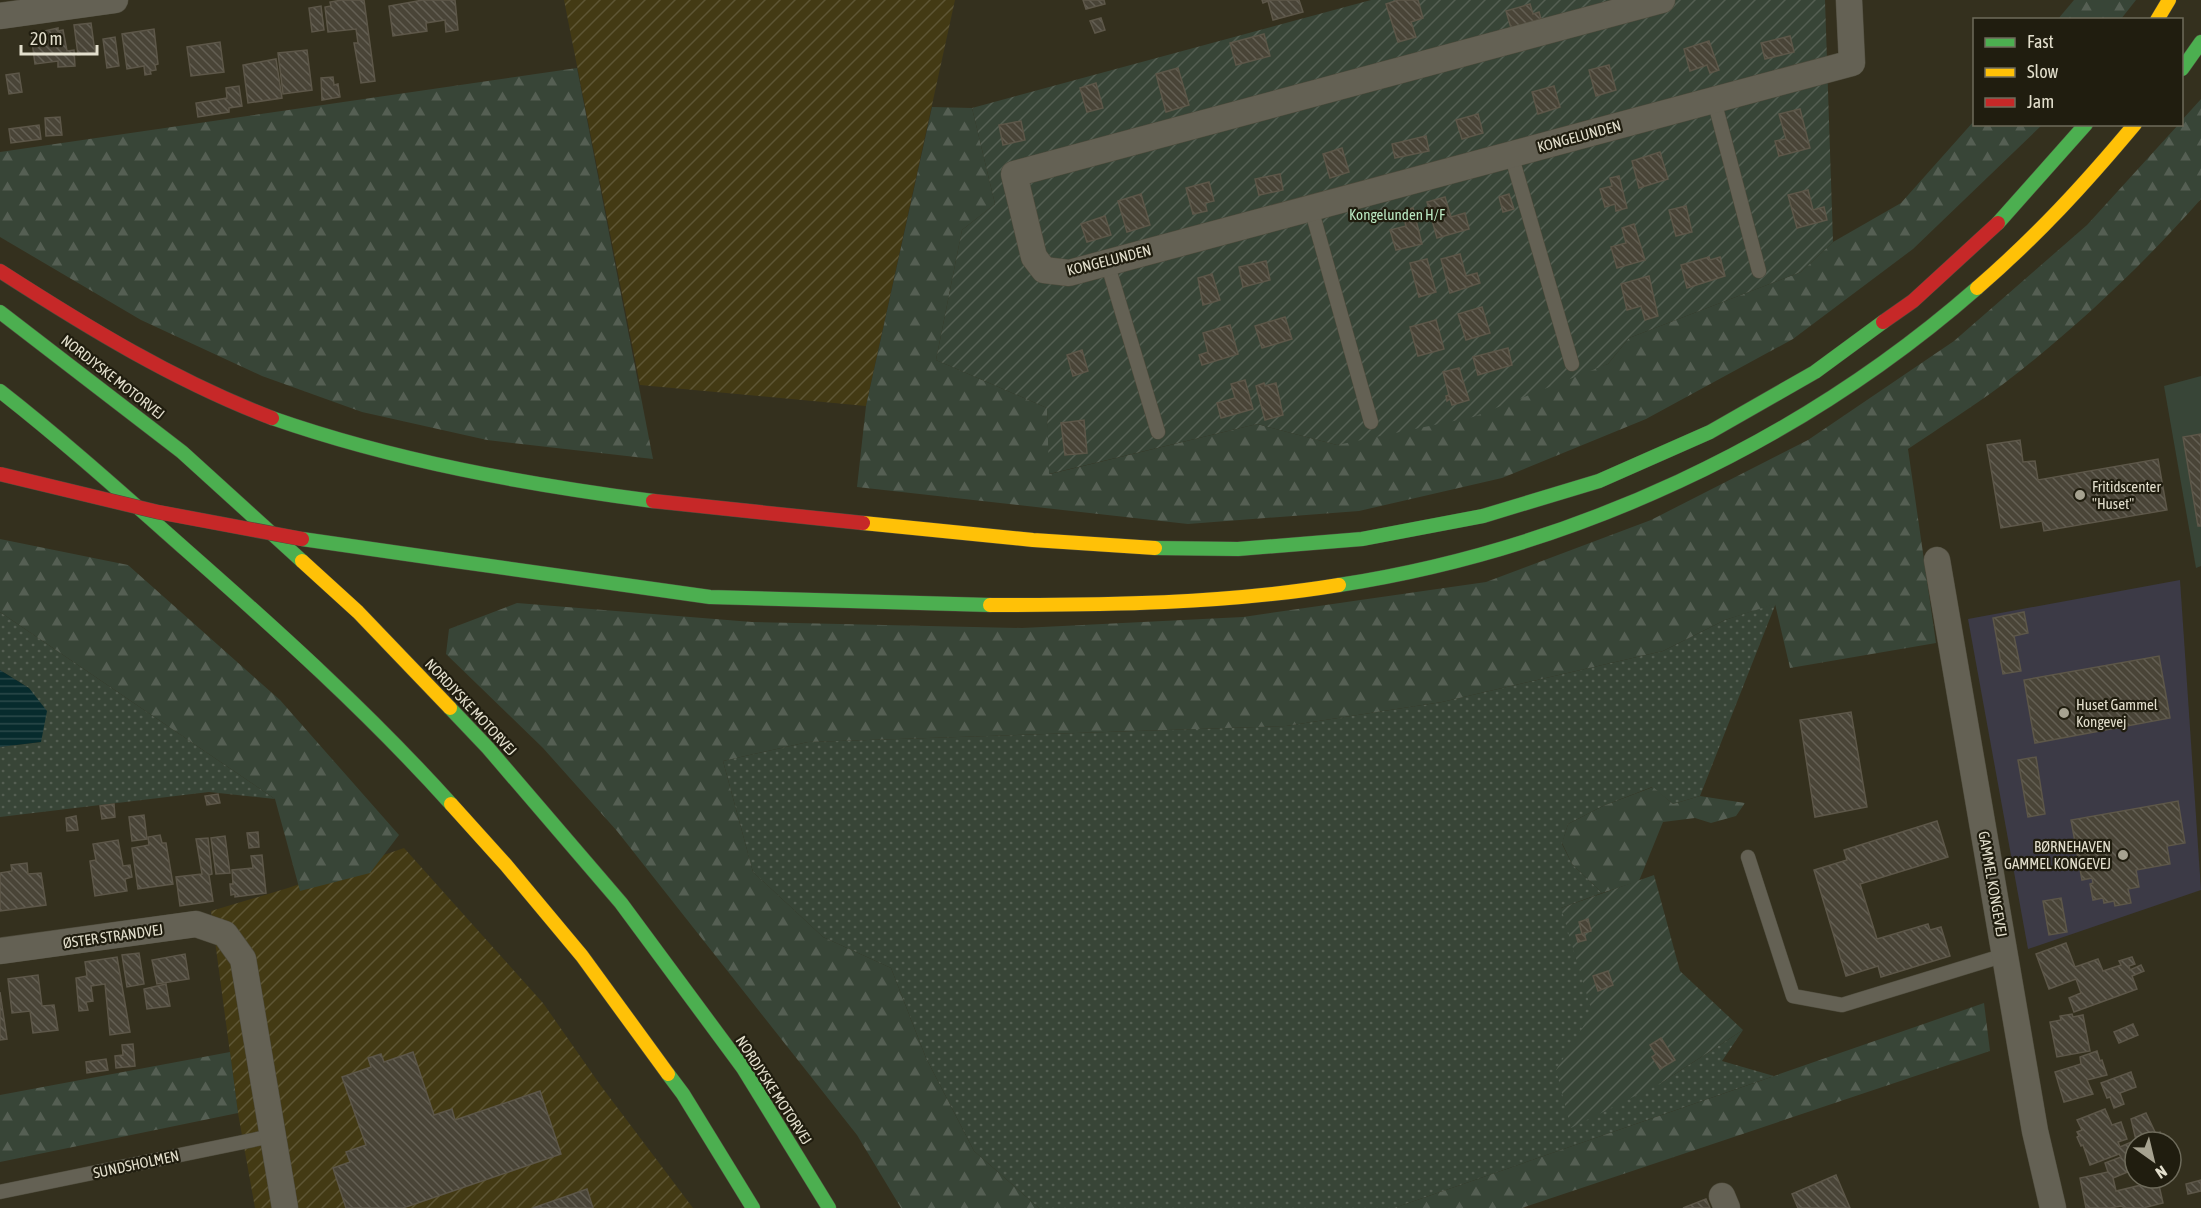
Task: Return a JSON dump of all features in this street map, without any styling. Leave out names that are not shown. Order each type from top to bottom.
[{"type":"highway","points":[[2158,18],[2169,0]]},
{"type":"highway","points":[[2185,65],[2201,42]]},
{"type":"highway","points":[[2185,65],[2201,49]]},
{"type":"highway","points":[[0,271],[104,338],[186,381],[265,416],[422,462],[520,481],[716,509],[1114,548],[1241,549],[1344,542],[1465,522],[1561,495],[1654,459],[1744,416],[1830,364],[1910,304],[1985,238],[2054,166],[2084,126]]},
{"type":"highway","points":[[0,474],[194,520],[318,542],[698,596],[912,605],[1100,604],[1257,596],[1351,584],[1445,565],[1537,539],[1627,506],[1714,466],[1798,420],[1878,368],[1953,309],[2025,246],[2091,177],[2133,126]]},
{"type":"highway","name":"NORDJYSKE MOTORVEJ","points":[[0,312],[182,452],[358,612],[488,748],[621,903],[743,1068],[829,1208]]},
{"type":"highway","points":[[0,391],[46,427],[295,646],[425,775],[506,865],[582,956],[683,1094],[753,1208]]},
{"type":"street","points":[[0,16],[115,0]]},
{"type":"street","name":"KONGELUNDEN","points":[[1662,0],[1014,174],[1034,257],[1044,270],[1069,273],[1852,63],[1848,0]]},
{"type":"street","name":"GAMMEL KONGEVEJ","points":[[1937,560],[2035,1131],[2053,1208]]},
{"type":"street","name":"ØSTER STRANDVEJ","points":[[0,951],[196,924],[225,934],[243,959],[272,1136]]},
{"type":"street","points":[[272,1136],[285,1208]]},
{"type":"lane","points":[[1714,100],[1759,271]]},
{"type":"lane","points":[[1511,154],[1572,364]]},
{"type":"lane","points":[[1311,208],[1371,422]]},
{"type":"lane","points":[[1107,262],[1158,432]]},
{"type":"lane","points":[[1748,857],[1793,996],[1842,1005],[2005,955]]},
{"type":"lane","name":"SUNDSHOLMEN","points":[[0,1192],[272,1136]]},
{"type":"shaded area","points":[[564,0],[955,0],[866,406],[640,385]]},
{"type":"shaded area","points":[[2180,580],[2201,890],[2028,949],[1968,619]]},
{"type":"shaded area","points":[[404,848],[543,1003],[601,1086],[693,1208],[255,1208],[238,1113],[211,911],[288,888]]},
{"type":"green space","name":"Kongelunden H/F","points":[[1371,0],[1825,0],[1833,242],[1801,272],[1629,338],[1608,364],[1473,417],[1337,445],[1257,424],[1049,474],[1047,408],[936,360],[962,230],[995,204],[972,108]]},
{"type":"green space","points":[[2074,0],[2136,0],[2122,18],[2059,18]]},
{"type":"green space","points":[[577,68],[653,459],[487,440],[362,412],[262,376],[141,320],[0,237],[0,152]]},
{"type":"green space","points":[[2201,99],[2201,199],[2155,249],[2081,320],[2029,364],[1908,449],[1936,643],[1790,668],[1775,604],[1725,620],[1663,651],[1442,702],[1286,726],[808,742],[723,761],[753,872],[823,937],[891,968],[926,1058],[974,1151],[1039,1208],[901,1208],[857,1135],[617,831],[543,748],[446,654],[449,629],[517,603],[752,622],[1022,628],[1243,617],[1486,582],[1651,520],[1808,440],[1954,341],[2087,225],[2177,126],[2183,126],[2183,119]]},
{"type":"green space","points":[[932,107],[972,108],[995,204],[962,230],[936,360],[1047,408],[1050,474],[1257,424],[1337,445],[1608,364],[1629,338],[1801,272],[1833,242],[1901,203],[1973,122],[1973,126],[2041,126],[1913,249],[1793,339],[1646,419],[1502,478],[1359,511],[1188,524],[857,487],[866,406]]},
{"type":"green space","points":[[2201,376],[2201,566],[2196,568],[2164,386]]},
{"type":"green space","points":[[0,539],[128,565],[280,700],[399,835],[370,873],[300,891],[275,799],[0,612]]},
{"type":"green space","points":[[1776,603],[1700,796],[1673,804],[1652,787],[1603,806],[1568,824],[1562,844],[1572,864],[1602,893],[1561,908],[1661,1083],[1743,1030],[1722,1061],[1774,1076],[1394,1208],[1039,1208],[974,1151],[926,1058],[891,968],[823,937],[753,872],[723,761],[808,742],[1286,726],[1442,702],[1663,651],[1725,620]]},
{"type":"green space","points":[[0,612],[275,799],[209,792],[0,817],[0,747],[41,742],[29,688],[0,670]]},
{"type":"green space","points":[[1653,787],[1673,804],[1700,796],[1745,803],[1736,816],[1711,823],[1695,818],[1663,822],[1639,881],[1602,893],[1572,864],[1562,843],[1568,824],[1603,806]]},
{"type":"green space","points":[[1654,875],[1680,971],[1743,1030],[1661,1083],[1571,1128],[1556,1070],[1592,1012],[1561,908]]},
{"type":"green space","points":[[1984,1003],[1990,1051],[1522,1208],[1394,1208]]},
{"type":"green space","points":[[230,1052],[238,1113],[0,1162],[0,1095]]},
{"type":"water","points":[[0,670],[29,688],[47,711],[41,742],[0,747]]},
{"type":"building","points":[[364,0],[375,81],[361,83],[354,43],[358,43],[356,29],[328,32],[325,7],[331,6],[330,2]]},
{"type":"building","points":[[423,0],[455,0],[458,30],[446,32],[445,20],[426,23],[427,31],[393,36],[389,6]]},
{"type":"building","points":[[1083,0],[1104,0],[1105,4],[1086,9]]},
{"type":"building","points":[[1262,0],[1299,0],[1303,12],[1273,20],[1268,1],[1263,3]]},
{"type":"building","points":[[1398,0],[1418,0],[1423,18],[1411,22],[1416,37],[1398,42],[1386,4]]},
{"type":"building","points":[[1530,4],[1533,14],[1539,12],[1541,19],[1511,28],[1506,11]]},
{"type":"building","points":[[321,6],[324,30],[312,32],[309,8]]},
{"type":"building","points":[[1101,18],[1105,30],[1095,33],[1090,21]]},
{"type":"building","points":[[91,23],[95,52],[78,55],[74,25]]},
{"type":"building","points":[[58,28],[58,31],[63,30],[67,51],[74,50],[75,66],[58,67],[58,61],[35,64],[31,34]]},
{"type":"building","points":[[154,29],[158,64],[155,65],[156,70],[145,75],[144,66],[127,69],[122,34]]},
{"type":"building","points":[[1264,34],[1270,56],[1236,65],[1230,43]]},
{"type":"building","points":[[1790,36],[1794,52],[1765,59],[1761,43]]},
{"type":"building","points":[[115,37],[119,66],[107,68],[103,39]]},
{"type":"building","points":[[1709,41],[1719,70],[1710,73],[1707,65],[1690,71],[1684,49]]},
{"type":"building","points":[[220,42],[224,72],[191,76],[187,47]]},
{"type":"building","points":[[307,50],[312,90],[283,94],[278,53]]},
{"type":"building","points":[[276,59],[282,98],[248,103],[243,65]]},
{"type":"building","points":[[1609,65],[1616,90],[1596,96],[1589,70]]},
{"type":"building","points":[[1178,68],[1189,105],[1166,112],[1156,74]]},
{"type":"building","points":[[19,73],[22,92],[9,94],[6,75]]},
{"type":"building","points":[[333,77],[334,85],[338,84],[340,97],[322,100],[321,78]]},
{"type":"building","points":[[1096,83],[1103,108],[1087,112],[1080,88]]},
{"type":"building","points":[[239,86],[242,106],[229,108],[229,112],[198,117],[196,103],[227,98],[226,88]]},
{"type":"building","points":[[1554,86],[1560,107],[1538,114],[1532,92]]},
{"type":"building","points":[[1800,109],[1810,148],[1779,156],[1775,141],[1786,139],[1779,114]]},
{"type":"building","points":[[1478,114],[1483,133],[1462,139],[1456,120]]},
{"type":"building","points":[[60,117],[62,135],[46,136],[45,118]]},
{"type":"building","points":[[1021,121],[1025,140],[1003,145],[999,125]]},
{"type":"building","points":[[39,125],[41,139],[11,143],[9,129]]},
{"type":"building","points":[[1426,136],[1429,151],[1395,158],[1392,144]]},
{"type":"building","points":[[1342,148],[1349,172],[1330,178],[1323,154]]},
{"type":"building","points":[[1660,152],[1668,179],[1639,188],[1632,161]]},
{"type":"building","points":[[1280,174],[1283,190],[1259,195],[1255,179]]},
{"type":"building","points":[[1619,176],[1627,208],[1616,211],[1615,204],[1605,207],[1600,189],[1612,186],[1610,178]]},
{"type":"building","points":[[1209,182],[1214,201],[1205,203],[1207,211],[1193,214],[1186,188]]},
{"type":"building","points":[[1808,190],[1813,210],[1824,207],[1827,220],[1797,228],[1788,195]]},
{"type":"building","points":[[1141,194],[1150,225],[1127,232],[1118,201]]},
{"type":"building","points":[[1509,194],[1514,209],[1503,212],[1499,197]]},
{"type":"building","points":[[1445,197],[1451,217],[1465,213],[1469,229],[1437,238],[1427,202]]},
{"type":"building","points":[[1686,206],[1692,232],[1676,236],[1669,210]]},
{"type":"building","points":[[1413,208],[1422,244],[1396,250],[1390,230],[1406,226],[1402,211]]},
{"type":"building","points":[[1105,216],[1111,235],[1087,242],[1081,224]]},
{"type":"building","points":[[1634,224],[1645,260],[1617,268],[1611,247],[1626,243],[1622,228]]},
{"type":"building","points":[[1460,254],[1466,276],[1477,273],[1480,283],[1450,293],[1441,259]]},
{"type":"building","points":[[1709,257],[1710,260],[1720,257],[1725,276],[1687,288],[1681,265]]},
{"type":"building","points":[[1427,259],[1436,292],[1419,297],[1410,263]]},
{"type":"building","points":[[1266,261],[1270,280],[1243,287],[1239,267]]},
{"type":"building","points":[[1212,274],[1220,300],[1203,305],[1198,278]]},
{"type":"building","points":[[1649,276],[1658,316],[1645,320],[1641,306],[1627,310],[1621,284]]},
{"type":"building","points":[[1482,307],[1490,333],[1466,340],[1458,314]]},
{"type":"building","points":[[1285,317],[1292,339],[1262,348],[1255,326]]},
{"type":"building","points":[[1436,320],[1444,349],[1418,356],[1410,327]]},
{"type":"building","points":[[1230,325],[1238,354],[1202,365],[1199,355],[1208,352],[1203,333]]},
{"type":"building","points":[[1508,348],[1512,365],[1478,375],[1473,357]]},
{"type":"building","points":[[1082,350],[1088,371],[1073,376],[1067,355]]},
{"type":"building","points":[[1459,368],[1469,400],[1452,405],[1450,399],[1447,401],[1446,396],[1449,395],[1443,372]]},
{"type":"building","points":[[1245,380],[1253,409],[1221,418],[1217,403],[1235,398],[1231,384]]},
{"type":"building","points":[[1264,383],[1265,386],[1276,383],[1283,415],[1265,420],[1256,386]]},
{"type":"building","points":[[1084,420],[1087,453],[1065,455],[1061,423]]},
{"type":"building","points":[[2201,434],[2201,526],[2198,526],[2183,437]]},
{"type":"building","name":"Fritidscenter \"Huset\"","points":[[2020,440],[2023,462],[2035,461],[2038,480],[2158,459],[2167,510],[2044,531],[2042,521],[2001,528],[1987,445]]},
{"type":"building","points":[[2024,612],[2028,633],[2014,636],[2021,671],[2003,674],[1993,618]]},
{"type":"building","points":[[2159,656],[2170,718],[2035,743],[2024,680]]},
{"type":"building","points":[[1851,712],[1867,807],[1815,817],[1800,720]]},
{"type":"building","points":[[2036,757],[2045,814],[2028,817],[2018,760]]},
{"type":"building","points":[[218,794],[220,803],[207,805],[205,796]]},
{"type":"building","name":"BØRNEHAVEN GAMMEL KONGEVEJ","points":[[2178,801],[2185,843],[2167,846],[2170,864],[2136,870],[2139,887],[2128,889],[2131,903],[2115,906],[2114,901],[2104,903],[2103,898],[2093,900],[2090,884],[2093,883],[2092,878],[2082,880],[2071,820]]},
{"type":"building","points":[[114,804],[115,817],[102,819],[100,806]]},
{"type":"building","points":[[144,815],[147,839],[132,841],[129,817]]},
{"type":"building","points":[[76,816],[78,830],[67,831],[66,818]]},
{"type":"building","points":[[1937,821],[1948,857],[1860,884],[1877,939],[1928,924],[1930,930],[1941,927],[1950,956],[1881,977],[1878,966],[1846,976],[1814,870],[1847,860],[1844,850]]},
{"type":"building","points":[[258,832],[259,847],[249,848],[247,833]]},
{"type":"building","points":[[160,835],[162,843],[166,843],[173,884],[138,889],[132,848],[149,845],[148,837]]},
{"type":"building","points":[[225,836],[230,873],[216,874],[211,838]]},
{"type":"building","points":[[208,838],[212,874],[209,875],[213,901],[180,906],[176,877],[202,874],[196,839]]},
{"type":"building","points":[[118,840],[123,866],[130,865],[132,877],[125,879],[127,891],[95,896],[90,861],[96,860],[93,844]]},
{"type":"building","points":[[262,855],[266,893],[235,897],[235,894],[231,895],[232,870],[253,868],[251,856]]},
{"type":"building","points":[[27,863],[28,874],[41,873],[46,905],[0,911],[0,873],[12,871],[11,865]]},
{"type":"building","points":[[2061,898],[2067,932],[2049,935],[2043,901]]},
{"type":"building","points":[[1588,919],[1591,931],[1584,933],[1586,940],[1578,942],[1576,935],[1582,934],[1579,922]]},
{"type":"building","points":[[2066,943],[2075,967],[2098,959],[2103,971],[2121,965],[2119,961],[2132,957],[2135,964],[2129,966],[2130,970],[2141,965],[2144,971],[2132,976],[2137,989],[2074,1012],[2069,998],[2081,993],[2076,979],[2049,989],[2036,954]]},
{"type":"building","points":[[139,953],[144,984],[127,987],[122,955]]},
{"type":"building","points":[[185,954],[189,979],[157,984],[152,960]]},
{"type":"building","points":[[117,957],[130,1032],[110,1035],[105,984],[91,986],[93,1001],[86,1002],[88,1010],[79,1011],[76,978],[87,976],[85,962]]},
{"type":"building","points":[[1608,971],[1613,985],[1598,991],[1593,976]]},
{"type":"building","points":[[38,975],[42,1006],[54,1005],[58,1030],[33,1033],[30,1011],[12,1013],[8,979]]},
{"type":"building","points":[[166,984],[170,1006],[147,1009],[144,989]]},
{"type":"building","points":[[0,992],[7,1039],[0,1040]]},
{"type":"building","points":[[2072,1014],[2073,1017],[2083,1015],[2090,1051],[2057,1057],[2050,1022],[2061,1020],[2060,1016]]},
{"type":"building","points":[[2133,1024],[2138,1035],[2119,1043],[2114,1032]]},
{"type":"building","points":[[1661,1038],[1675,1060],[1660,1069],[1652,1057],[1656,1054],[1650,1045]]},
{"type":"building","points":[[133,1044],[135,1066],[116,1068],[115,1056],[123,1055],[122,1045]]},
{"type":"building","points":[[2097,1051],[2107,1075],[2087,1080],[2093,1094],[2064,1102],[2055,1072],[2081,1064],[2080,1057]]},
{"type":"building","points":[[413,1052],[434,1115],[452,1109],[455,1120],[540,1091],[561,1154],[403,1208],[346,1208],[333,1168],[350,1162],[346,1152],[366,1145],[342,1077],[371,1067],[368,1058],[381,1054],[384,1062]]},
{"type":"building","points":[[106,1059],[108,1070],[87,1073],[86,1062]]},
{"type":"building","points":[[2131,1072],[2136,1087],[2120,1093],[2124,1104],[2114,1108],[2101,1083]]},
{"type":"building","points":[[2105,1109],[2112,1125],[2121,1122],[2124,1130],[2123,1140],[2118,1142],[2120,1147],[2123,1146],[2123,1174],[2113,1178],[2116,1191],[2160,1190],[2163,1203],[2143,1208],[2121,1206],[2086,1208],[2080,1178],[2108,1172],[2105,1163],[2121,1157],[2119,1154],[2090,1165],[2083,1145],[2081,1146],[2077,1137],[2079,1136],[2077,1132],[2082,1130],[2077,1120]]},
{"type":"building","points":[[2146,1113],[2154,1130],[2134,1130],[2131,1119]]},
{"type":"building","points":[[1836,1175],[1850,1208],[1798,1208],[1792,1194]]},
{"type":"building","points":[[2201,1180],[2201,1191],[2188,1194],[2186,1184]]},
{"type":"building","points":[[587,1189],[593,1208],[533,1208]]},
{"type":"building","points":[[1706,1199],[1710,1208],[1683,1208]]},
{"type":"traffic: fast","points":[[2183,68],[2201,42]]},
{"type":"traffic: fast","points":[[1998,223],[2084,126]]},
{"type":"traffic: fast","points":[[1339,585],[1426,568],[1512,545],[1596,516],[1679,482],[1758,441],[1835,395],[1908,344],[1977,288]]},
{"type":"traffic: fast","points":[[0,312],[182,452],[302,561]]},
{"type":"traffic: fast","points":[[1155,548],[1238,549],[1362,539],[1483,516],[1599,481],[1710,432],[1815,372],[1883,322]]},
{"type":"traffic: fast","points":[[0,391],[94,469],[289,642],[388,737],[451,804]]},
{"type":"traffic: fast","points":[[272,418],[365,447],[413,459],[508,479],[653,501]]},
{"type":"traffic: fast","points":[[302,539],[441,559]]},
{"type":"traffic: fast","points":[[441,559],[710,597],[990,605]]},
{"type":"traffic: fast","points":[[450,708],[488,748],[621,903],[743,1068],[829,1208]]},
{"type":"traffic: fast","points":[[668,1074],[683,1094],[753,1208]]},
{"type":"traffic: slow","points":[[2158,18],[2169,0]]},
{"type":"traffic: slow","points":[[1977,288],[2059,209],[2133,126]]},
{"type":"traffic: slow","points":[[863,523],[1033,540],[1155,548]]},
{"type":"traffic: slow","points":[[302,561],[358,612],[450,708]]},
{"type":"traffic: slow","points":[[990,605],[1121,604],[1208,600],[1339,585]]},
{"type":"traffic: slow","points":[[451,804],[506,865],[582,956],[668,1074]]},
{"type":"traffic: jam","points":[[1883,322],[1913,301],[1998,223]]},
{"type":"traffic: jam","points":[[0,271],[132,352],[201,387],[272,418]]},
{"type":"traffic: jam","points":[[0,474],[158,512],[302,539]]},
{"type":"traffic: jam","points":[[653,501],[863,523]]},
{"type":"place","name":"Fritidscenter \"Huset\"","points":[[2080,495]]},
{"type":"place","name":"Huset Gammel Kongevej","points":[[2064,713]]},
{"type":"place","name":"BØRNEHAVEN GAMMEL KONGEVEJ","points":[[2123,855]]}]
